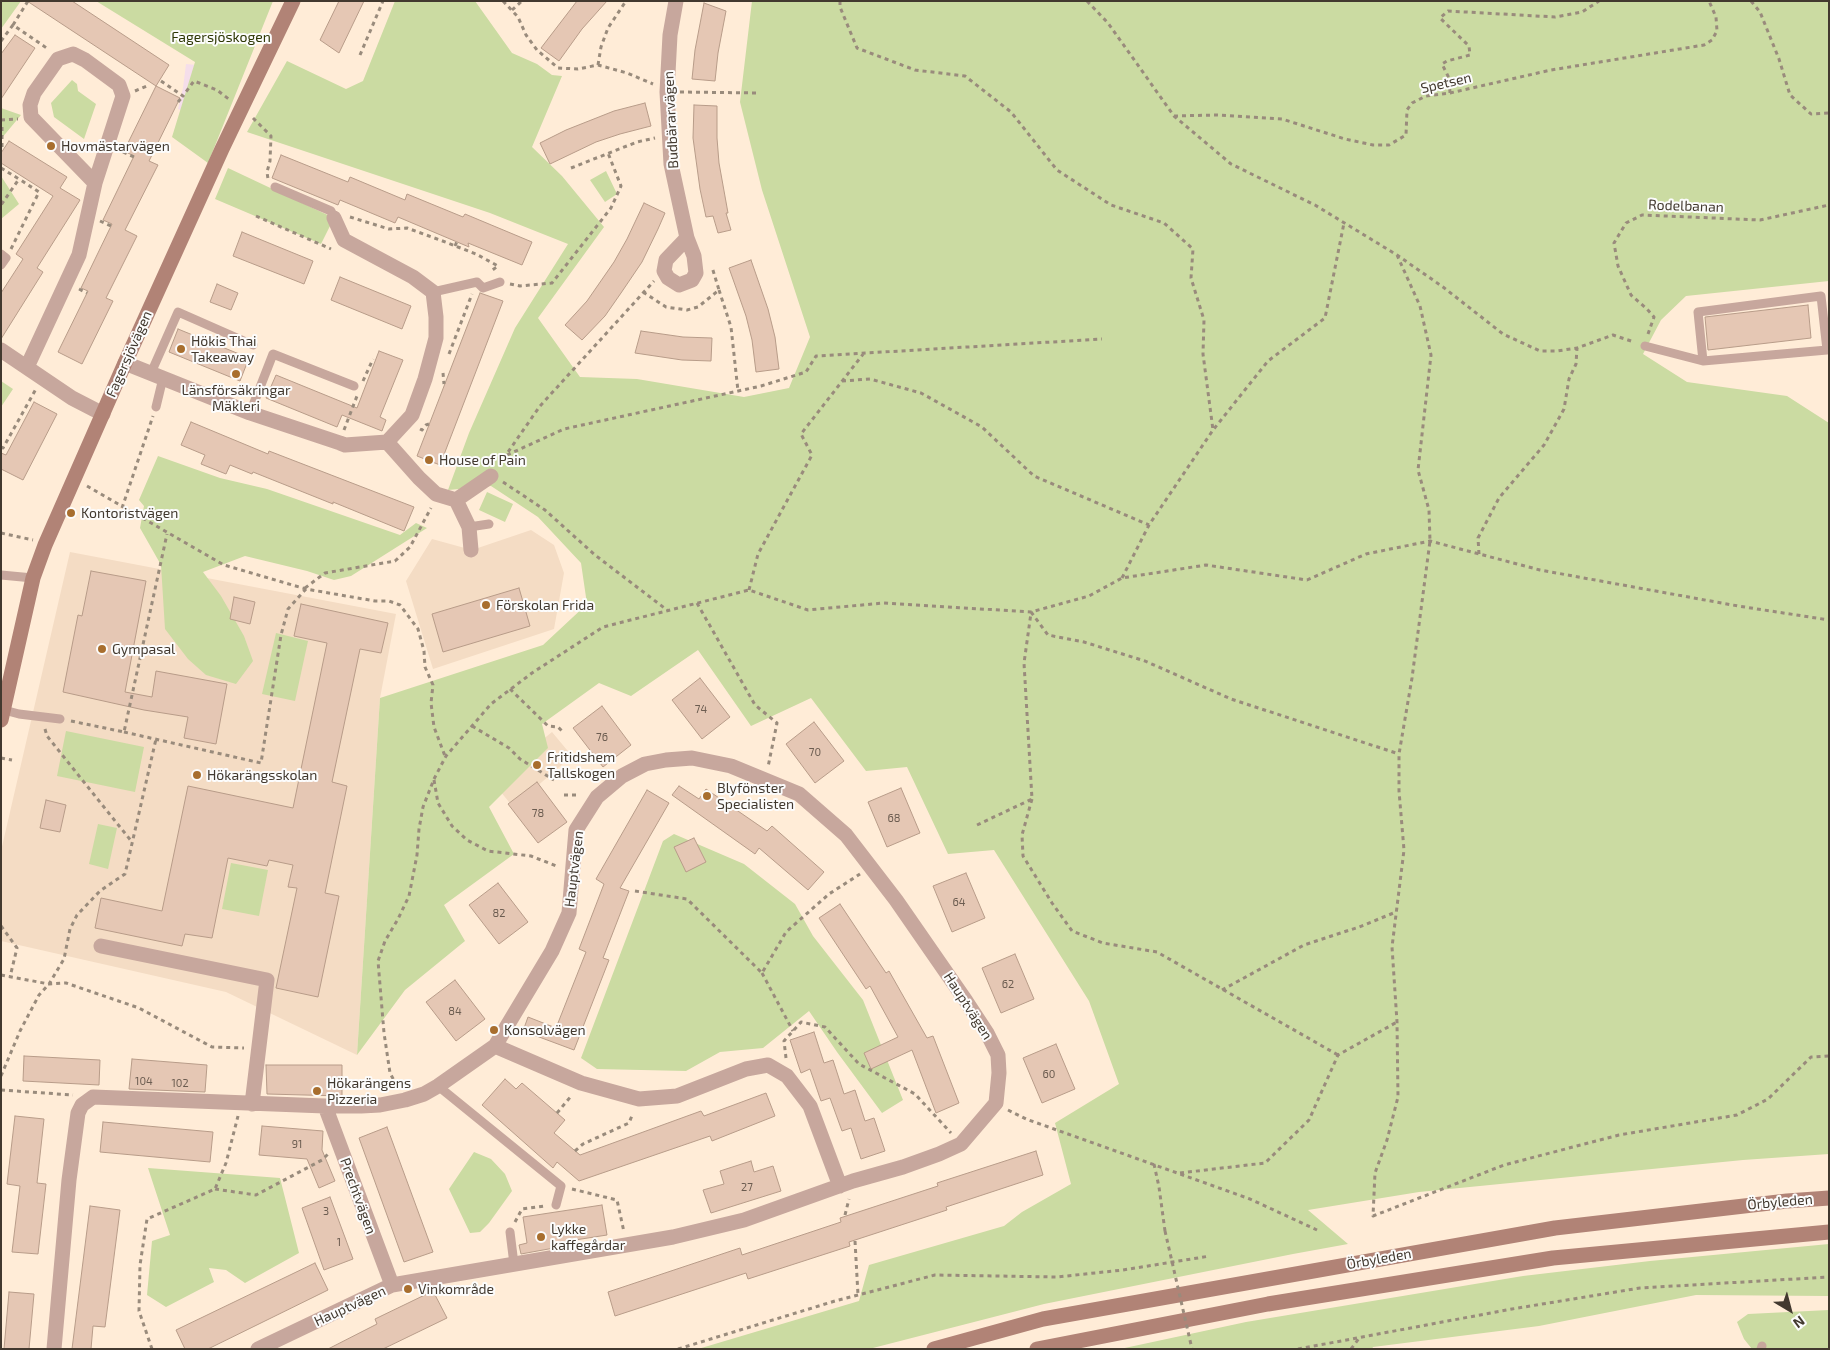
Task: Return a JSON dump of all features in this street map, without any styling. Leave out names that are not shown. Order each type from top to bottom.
[{"type":"main road","name":"Fagersjövägen","points":[[2,715],[33,578],[45,545],[125,363],[293,1]]},
{"type":"main road","name":"Örbyleden","points":[[934,1349],[1043,1319],[1555,1228],[1787,1200],[1829,1198]]},
{"type":"main road","name":"Örbyleden","points":[[1036,1349],[1268,1304],[1553,1258],[1829,1232]]},
{"type":"street","name":"Budbärarvägen","points":[[664,271],[668,278],[679,285],[692,280],[696,273],[694,256],[687,238],[671,164],[663,89],[676,1]]},
{"type":"street","points":[[27,368],[79,255],[95,183],[123,96],[119,85],[85,60],[73,54],[58,59],[34,93],[30,105],[31,116],[95,183]]},
{"type":"street","points":[[125,363],[250,413],[345,445],[387,442],[412,415],[425,379],[436,338],[433,292],[413,277],[344,240],[333,215]]},
{"type":"street","points":[[664,271],[666,260],[687,238]]},
{"type":"street","points":[[1,350],[72,398],[103,414]]},
{"type":"street","points":[[387,442],[436,494],[456,500],[469,527],[472,550]]},
{"type":"street","points":[[456,500],[491,475]]},
{"type":"street","name":"Hauptvägen","points":[[93,1097],[326,1106],[380,1105],[424,1094],[495,1046],[552,951],[569,913],[576,830],[597,797],[622,776],[645,764],[692,758],[731,766],[800,794],[846,835],[927,944],[987,1033],[998,1055],[1000,1074],[996,1103],[961,1144],[938,1154],[744,1220],[673,1237],[392,1286],[258,1349]]},
{"type":"street","points":[[101,946],[267,980],[259,1049],[247,1103]]},
{"type":"street","points":[[495,1046],[581,1082],[639,1099],[678,1096],[746,1069],[768,1065],[787,1076],[810,1106],[840,1186]]},
{"type":"street","points":[[54,1349],[69,1180],[78,1113],[82,1105],[93,1097]]},
{"type":"street","name":"Prechtvägen","points":[[326,1106],[392,1286]]},
{"type":"lane","points":[[275,187],[333,215]]},
{"type":"lane","points":[[433,292],[477,282],[482,288],[500,282]]},
{"type":"lane","points":[[1646,346],[1703,361],[1827,350],[1821,296],[1698,312],[1703,361]]},
{"type":"lane","points":[[156,407],[157,376],[178,312],[253,345]]},
{"type":"lane","points":[[250,413],[273,354],[354,386]]},
{"type":"lane","points":[[469,527],[489,524]]},
{"type":"lane","points":[[1,574],[33,578]]},
{"type":"lane","points":[[2,715],[19,714],[60,719]]},
{"type":"lane","points":[[438,1086],[561,1186],[556,1205]]},
{"type":"lane","points":[[510,1232],[514,1264]]},
{"type":"path","points":[[1,40],[28,1]]},
{"type":"path","points":[[360,55],[383,1]]},
{"type":"path","points":[[503,1],[518,17],[526,35],[537,50],[558,68],[578,69],[598,65],[627,74],[663,89],[759,93]]},
{"type":"path","points":[[512,10],[522,1]]},
{"type":"path","points":[[598,65],[601,47],[608,28],[626,1]]},
{"type":"path","points":[[840,1],[840,7],[857,48],[914,70],[964,76],[1011,112],[1057,170],[1111,205],[1164,222],[1193,249],[1191,278],[1204,320],[1203,354],[1213,430]]},
{"type":"path","points":[[1087,1],[1108,24],[1174,116],[1231,164],[1315,205],[1397,255],[1443,287],[1503,334],[1540,351],[1577,348],[1613,335],[1646,346]]},
{"type":"path","points":[[1450,93],[1449,78],[1442,64],[1446,61],[1470,55],[1469,46],[1440,18],[1448,11],[1555,17],[1582,12],[1599,1]]},
{"type":"path","name":"Spetsen","points":[[1174,116],[1216,115],[1282,119],[1346,139],[1373,145],[1388,145],[1406,135],[1407,110],[1412,104],[1426,96],[1450,93],[1551,70],[1704,46],[1712,40],[1717,31],[1716,18],[1709,1]]},
{"type":"path","points":[[1751,1],[1760,12],[1779,59],[1790,95],[1811,114],[1829,113]]},
{"type":"path","points":[[13,25],[61,58]]},
{"type":"path","points":[[161,81],[183,96]]},
{"type":"path","points":[[178,102],[194,81],[217,90],[242,108],[271,136],[270,161],[267,172],[269,180],[275,187]]},
{"type":"path","points":[[4,148],[2,147],[2,128],[8,121]]},
{"type":"path","points":[[571,168],[637,142],[669,135]]},
{"type":"path","points":[[123,152],[134,157]]},
{"type":"path","points":[[500,282],[520,286],[552,283],[611,208],[621,186],[608,153]]},
{"type":"path","points":[[1,168],[39,192],[3,259]]},
{"type":"path","points":[[1,205],[19,180]]},
{"type":"path","name":"Rodelbanan","points":[[1634,342],[1649,332],[1654,317],[1631,295],[1618,266],[1614,243],[1626,223],[1642,215],[1760,220],[1829,205]]},
{"type":"path","points":[[333,215],[389,229],[408,228],[476,254],[498,266],[477,282]]},
{"type":"path","points":[[256,216],[332,249]]},
{"type":"path","points":[[98,220],[111,226]]},
{"type":"path","points":[[1122,578],[1148,525],[1213,430],[1268,361],[1325,318],[1344,223]]},
{"type":"path","points":[[455,246],[458,239]]},
{"type":"path","points":[[1397,255],[1420,306],[1431,355],[1418,470],[1429,510],[1430,541],[1412,678],[1399,754],[1399,791],[1404,850],[1392,947],[1398,1097],[1387,1140],[1375,1173],[1374,1216],[1504,1165],[1618,1135],[1737,1115],[1768,1100],[1811,1057],[1829,1056]]},
{"type":"path","points":[[664,271],[540,406],[491,475],[545,510],[596,556],[668,610]]},
{"type":"path","points":[[76,288],[87,293]]},
{"type":"path","points":[[719,290],[731,327],[738,391]]},
{"type":"path","points":[[506,455],[564,428],[761,386],[806,372],[816,356],[1102,339]]},
{"type":"path","points":[[1479,554],[1478,538],[1499,498],[1544,446],[1564,409],[1569,379],[1576,364],[1577,348]]},
{"type":"path","points":[[749,590],[758,554],[812,456],[801,434],[865,353]]},
{"type":"path","points":[[442,372],[444,384]]},
{"type":"path","points":[[1,447],[3,448],[42,378]]},
{"type":"path","points":[[842,381],[870,379],[921,393],[982,427],[1034,476],[1148,525]]},
{"type":"path","points":[[350,416],[354,402]]},
{"type":"path","points":[[122,508],[156,407]]},
{"type":"path","points":[[419,429],[422,430],[429,424]]},
{"type":"path","points":[[74,478],[108,500],[224,565],[306,588],[375,601],[389,601],[400,605],[418,629],[426,667],[433,685],[431,703],[434,727],[446,756]]},
{"type":"path","points":[[60,719],[260,763],[281,635],[288,609],[306,588],[325,573],[395,561],[410,547],[431,506]]},
{"type":"path","points":[[1,533],[26,537],[45,545]]},
{"type":"path","points":[[124,732],[167,534]]},
{"type":"path","points":[[405,1100],[390,1073],[384,1033],[378,961],[385,940],[409,896],[423,807],[434,779],[446,756],[490,704],[532,673],[603,627],[749,590],[808,610],[883,603],[1031,612],[1089,596],[1122,578],[1206,565],[1307,580],[1366,554],[1430,541],[1540,570],[1738,606],[1829,620]]},
{"type":"path","points":[[697,603],[755,705],[777,724],[766,780]]},
{"type":"path","points":[[1031,612],[1048,635],[1084,642],[1145,661],[1231,699],[1399,754]]},
{"type":"path","points":[[1031,612],[1024,663],[1032,799],[1022,835],[1023,856],[1052,903],[1072,931],[1103,943],[1157,952],[1338,1054]]},
{"type":"path","points":[[510,689],[548,726],[558,727],[562,731]]},
{"type":"path","points":[[42,717],[47,736],[132,842]]},
{"type":"path","points":[[472,726],[509,748],[520,759],[554,780]]},
{"type":"path","points":[[1,1076],[20,1031],[39,995],[64,960],[70,930],[77,915],[100,891],[125,874],[156,739]]},
{"type":"path","points":[[1,758],[12,760]]},
{"type":"path","points":[[434,779],[438,803],[452,826],[467,840],[488,851],[531,856],[572,872]]},
{"type":"path","points":[[564,795],[586,795]]},
{"type":"path","points":[[977,824],[1032,799]]},
{"type":"path","points":[[762,973],[786,932],[829,894],[871,867]]},
{"type":"path","points":[[635,891],[687,899],[762,973],[793,1031]]},
{"type":"path","points":[[1222,990],[1304,945],[1359,928],[1396,912]]},
{"type":"path","points":[[1,926],[17,948],[10,977]]},
{"type":"path","points":[[1,975],[48,984],[66,983],[139,1008],[212,1046],[259,1049]]},
{"type":"path","points":[[787,1076],[784,1041],[801,1022],[825,1027],[859,1064],[915,1094],[961,1144]]},
{"type":"path","points":[[1179,1173],[1266,1163],[1309,1120],[1338,1054],[1396,1022]]},
{"type":"path","points":[[558,1113],[581,1082]]},
{"type":"path","points":[[1,1090],[48,1092],[93,1097]]},
{"type":"path","points":[[575,1151],[583,1144],[629,1123],[639,1099]]},
{"type":"path","points":[[215,1189],[247,1103]]},
{"type":"path","points":[[996,1103],[1026,1119],[1250,1199],[1317,1230]]},
{"type":"path","points":[[152,1349],[139,1311],[140,1265],[147,1219],[215,1189],[256,1195],[322,1160],[339,1144]]},
{"type":"path","points":[[1154,1164],[1165,1231],[1192,1349]]},
{"type":"path","points":[[561,1186],[617,1200],[627,1245]]},
{"type":"path","points":[[510,1232],[522,1209],[556,1205]]},
{"type":"path","points":[[855,1241],[858,1296]]},
{"type":"path","points":[[678,1349],[935,1275],[1057,1277],[1123,1270],[1210,1256]]},
{"type":"path","points":[[1298,1349],[1360,1336],[1640,1288],[1829,1277]]},
{"type":"path","points":[[1351,1349],[1360,1336]]},
{"type":"shaded area","points":[[186,64],[219,67],[202,119],[178,109]]},
{"type":"shaded area","name":"Förskolan Frida","points":[[531,530],[554,545],[564,573],[554,629],[433,669],[406,581],[432,539],[472,550]]},
{"type":"shaded area","name":"Hökarängsskolan","points":[[70,552],[396,614],[380,698],[357,1055],[226,992],[1,941],[1,851]]},
{"type":"shaded area","name":"Fritidshem Tallskogen","points":[[552,732],[572,756],[513,807],[492,781]]},
{"type":"green space","points":[[1,1],[21,1],[1,29]]},
{"type":"green space","name":"Fagersjöskogen","points":[[96,1],[273,1],[208,163],[172,137],[195,62]]},
{"type":"green space","points":[[395,1],[475,1],[512,53],[537,64],[552,75],[562,76],[532,147],[562,176],[604,227],[538,318],[580,377],[637,379],[744,397],[789,388],[810,337],[762,190],[740,102],[752,1],[1829,1],[1829,281],[1686,296],[1661,320],[1643,354],[1687,382],[1787,396],[1829,423],[1829,1154],[1743,1160],[1419,1192],[1308,1210],[1348,1244],[1044,1304],[869,1349],[698,1349],[859,1301],[869,1265],[1004,1226],[1022,1212],[1071,1184],[1055,1123],[1119,1084],[1089,1001],[994,850],[948,854],[907,767],[866,771],[811,698],[751,726],[698,650],[631,696],[599,683],[542,724],[548,748],[489,807],[514,854],[444,905],[465,941],[405,990],[357,1055],[380,698],[543,645],[587,604],[581,563],[538,517],[491,486],[448,490],[469,433],[515,328],[568,244],[490,213],[247,132],[287,61],[346,89],[363,81]]},
{"type":"green space","points":[[72,80],[77,84],[78,91],[96,104],[84,139],[54,117],[51,103]]},
{"type":"green space","points":[[1,108],[21,115],[1,139]]},
{"type":"green space","points":[[228,168],[334,218],[321,244],[215,199]]},
{"type":"green space","points":[[606,171],[617,194],[605,202],[590,180]]},
{"type":"green space","points":[[1,176],[19,204],[1,219]]},
{"type":"green space","points":[[1,381],[13,389],[1,407]]},
{"type":"green space","points":[[158,456],[220,478],[267,489],[400,535],[416,523],[427,528],[351,576],[334,580],[307,571],[245,556],[203,572],[221,596],[244,636],[253,661],[236,684],[206,675],[188,659],[165,629],[161,565],[140,528],[144,506],[139,500]]},
{"type":"green space","points":[[487,492],[513,504],[505,522],[479,510]]},
{"type":"green space","points":[[276,633],[308,641],[295,701],[262,694]]},
{"type":"green space","points":[[66,731],[144,747],[135,792],[57,776]]},
{"type":"green space","points":[[98,824],[117,828],[108,869],[89,864]]},
{"type":"green space","points":[[674,834],[744,864],[795,904],[813,936],[863,1000],[903,1100],[882,1113],[809,1011],[763,1048],[720,1052],[686,1071],[597,1069],[581,1058],[663,841]]},
{"type":"green space","points":[[231,863],[268,870],[259,916],[222,909]]},
{"type":"green space","points":[[474,1152],[491,1159],[505,1174],[512,1191],[489,1223],[480,1232],[470,1233],[449,1189]]},
{"type":"green space","points":[[148,1168],[280,1178],[299,1253],[245,1283],[226,1270],[209,1268],[214,1282],[166,1307],[147,1295],[152,1241],[170,1235]]},
{"type":"green space","points":[[1829,1244],[1828,1296],[1696,1295],[1539,1326],[1373,1347],[1372,1349],[1120,1349],[1246,1322],[1523,1276],[1650,1261]]},
{"type":"green space","points":[[1829,1310],[1829,1349],[1752,1349],[1744,1339],[1737,1322],[1748,1314]]},
{"type":"building","points":[[27,1],[72,1],[169,65],[156,86]]},
{"type":"building","points":[[339,1],[364,1],[339,53],[320,40]]},
{"type":"building","points":[[577,1],[607,1],[582,29],[559,61],[541,48]]},
{"type":"building","points":[[704,3],[726,11],[715,81],[692,79],[695,50]]},
{"type":"building","points":[[15,35],[35,48],[1,99],[1,54]]},
{"type":"building","points":[[156,86],[180,98],[149,161],[158,165],[125,230],[137,236],[106,298],[113,301],[82,364],[58,352],[88,291],[81,288],[112,224],[103,220],[134,156],[124,151]]},
{"type":"building","points":[[645,103],[651,126],[596,142],[550,164],[540,143],[566,130],[614,111]]},
{"type":"building","points":[[694,105],[717,106],[719,163],[728,213],[726,213],[731,230],[718,233],[713,216],[706,217],[693,138]]},
{"type":"building","points":[[9,141],[67,177],[60,188],[80,200],[37,268],[43,272],[1,339],[1,293],[23,259],[16,254],[53,196],[1,163],[1,153]]},
{"type":"building","points":[[281,155],[348,182],[350,177],[405,200],[407,194],[463,217],[465,214],[532,242],[522,265],[468,243],[469,247],[398,217],[395,223],[340,200],[338,205],[272,178]]},
{"type":"building","points":[[644,203],[665,213],[658,229],[642,262],[621,293],[605,316],[582,340],[565,325],[587,301],[614,262]]},
{"type":"building","points":[[242,232],[313,261],[304,284],[233,256]]},
{"type":"building","points":[[751,260],[768,309],[775,337],[779,369],[756,372],[752,340],[746,316],[729,268]]},
{"type":"building","points":[[340,277],[411,306],[402,329],[331,300]]},
{"type":"building","points":[[217,284],[238,293],[231,310],[210,302]]},
{"type":"building","points":[[480,293],[503,301],[440,465],[417,456]]},
{"type":"building","points":[[1808,305],[1811,338],[1708,350],[1705,317]]},
{"type":"building","points":[[178,329],[249,358],[240,381],[169,352]]},
{"type":"building","points":[[641,331],[683,337],[712,338],[711,361],[682,360],[635,353]]},
{"type":"building","points":[[379,351],[403,360],[380,417],[386,420],[382,431],[342,415],[337,427],[266,398],[276,375],[357,408]]},
{"type":"building","points":[[34,402],[57,414],[23,480],[1,469],[1,453],[6,455]]},
{"type":"building","points":[[191,422],[268,454],[269,451],[414,507],[404,531],[253,472],[252,474],[230,465],[226,474],[201,464],[205,455],[181,445]]},
{"type":"building","name":"Gympasal","points":[[91,571],[146,581],[125,692],[152,697],[156,671],[227,684],[216,744],[184,738],[188,717],[144,710],[63,692],[78,615],[82,616]]},
{"type":"building","points":[[519,588],[530,626],[443,652],[432,614]]},
{"type":"building","points":[[234,597],[255,602],[250,624],[230,619]]},
{"type":"building","points":[[301,604],[388,623],[381,653],[360,649],[332,782],[347,786],[325,893],[339,896],[318,997],[276,988],[297,888],[288,887],[293,865],[269,860],[267,866],[228,858],[212,938],[185,934],[182,946],[95,928],[101,898],[162,911],[188,786],[293,808],[327,643],[294,636]]},
{"type":"building","points":[[700,678],[730,717],[702,739],[672,700]]},
{"type":"building","points":[[602,706],[631,745],[603,767],[573,728]]},
{"type":"building","points":[[814,722],[844,761],[815,783],[786,744]]},
{"type":"building","points":[[537,782],[567,822],[538,843],[508,804]]},
{"type":"building","points":[[679,786],[699,799],[706,789],[767,831],[772,826],[824,872],[808,890],[759,848],[755,854],[672,795]]},
{"type":"building","points":[[901,788],[920,833],[887,847],[868,802]]},
{"type":"building","points":[[647,790],[669,803],[620,888],[629,891],[603,958],[609,960],[574,1050],[523,1031],[528,1017],[556,1028],[586,952],[579,949],[604,884],[596,879]]},
{"type":"building","points":[[46,800],[66,805],[60,832],[40,828]]},
{"type":"building","points":[[694,838],[706,862],[686,872],[674,847]]},
{"type":"building","points":[[966,873],[985,918],[952,932],[933,886]]},
{"type":"building","points":[[498,883],[528,922],[499,944],[469,905]]},
{"type":"building","points":[[840,904],[886,973],[889,971],[927,1038],[933,1036],[959,1103],[936,1113],[912,1050],[871,1069],[864,1053],[898,1037],[870,986],[866,989],[819,918]]},
{"type":"building","points":[[1015,954],[1034,999],[1001,1013],[982,968]]},
{"type":"building","points":[[455,980],[485,1019],[456,1041],[426,1002]]},
{"type":"building","points":[[814,1032],[824,1063],[833,1060],[844,1094],[855,1090],[865,1121],[874,1118],[885,1151],[861,1159],[851,1128],[842,1131],[830,1098],[821,1101],[810,1069],[801,1073],[790,1040]]},
{"type":"building","points":[[1056,1044],[1075,1089],[1042,1103],[1023,1058]]},
{"type":"building","points":[[24,1056],[100,1060],[99,1085],[23,1081]]},
{"type":"building","points":[[132,1059],[207,1065],[205,1092],[129,1089]]},
{"type":"building","points":[[266,1065],[342,1065],[342,1096],[267,1094]]},
{"type":"building","points":[[505,1079],[516,1089],[522,1083],[565,1120],[554,1133],[580,1155],[701,1111],[704,1116],[766,1093],[775,1116],[712,1141],[710,1136],[579,1181],[557,1162],[553,1168],[482,1105]]},
{"type":"building","points":[[15,1116],[44,1119],[37,1183],[46,1184],[38,1254],[12,1252],[20,1186],[7,1184]]},
{"type":"building","points":[[103,1122],[213,1132],[210,1162],[100,1152]]},
{"type":"building","points":[[262,1126],[323,1131],[322,1150],[335,1181],[319,1188],[307,1159],[259,1155]]},
{"type":"building","points":[[387,1127],[433,1252],[404,1262],[359,1138]]},
{"type":"building","points":[[1036,1151],[1043,1175],[946,1207],[947,1210],[849,1242],[850,1246],[748,1279],[746,1273],[615,1316],[608,1292],[740,1248],[742,1255],[841,1222],[840,1218],[938,1186],[937,1183]]},
{"type":"building","points":[[751,1161],[754,1172],[773,1166],[781,1191],[711,1213],[703,1190],[724,1184],[720,1171]]},
{"type":"building","points":[[330,1197],[353,1259],[324,1270],[302,1208]]},
{"type":"building","points":[[602,1205],[607,1235],[575,1240],[576,1244],[521,1254],[519,1245],[527,1243],[523,1217]]},
{"type":"building","points":[[90,1206],[120,1210],[105,1327],[93,1326],[91,1349],[72,1349]]},
{"type":"building","points":[[315,1263],[328,1290],[208,1349],[185,1349],[176,1330]]},
{"type":"building","points":[[433,1291],[447,1318],[383,1349],[328,1349],[377,1324],[375,1319]]},
{"type":"building","points":[[9,1292],[34,1294],[29,1349],[4,1349]]},
{"type":"place","name":"Hovmästarvägen","points":[[51,146]]},
{"type":"place","name":"Hökis Thai Takeaway","points":[[181,349]]},
{"type":"place","name":"Länsförsäkringar Mäkleri","points":[[236,374]]},
{"type":"place","name":"House of Pain","points":[[429,460]]},
{"type":"place","name":"Kontoristvägen","points":[[71,513]]},
{"type":"place","name":"Förskolan Frida","points":[[486,605]]},
{"type":"place","name":"Gympasal","points":[[102,649]]},
{"type":"place","name":"Fritidshem Tallskogen","points":[[537,765]]},
{"type":"place","name":"Hökarängsskolan","points":[[197,775]]},
{"type":"place","name":"Blyfönster Specialisten","points":[[707,796]]},
{"type":"place","name":"Konsolvägen","points":[[494,1030]]},
{"type":"place","name":"Hökarängens Pizzeria","points":[[317,1091]]},
{"type":"place","name":"Lykke kaffegårdar","points":[[541,1237]]},
{"type":"place","name":"Vinkområde","points":[[408,1289]]}]
